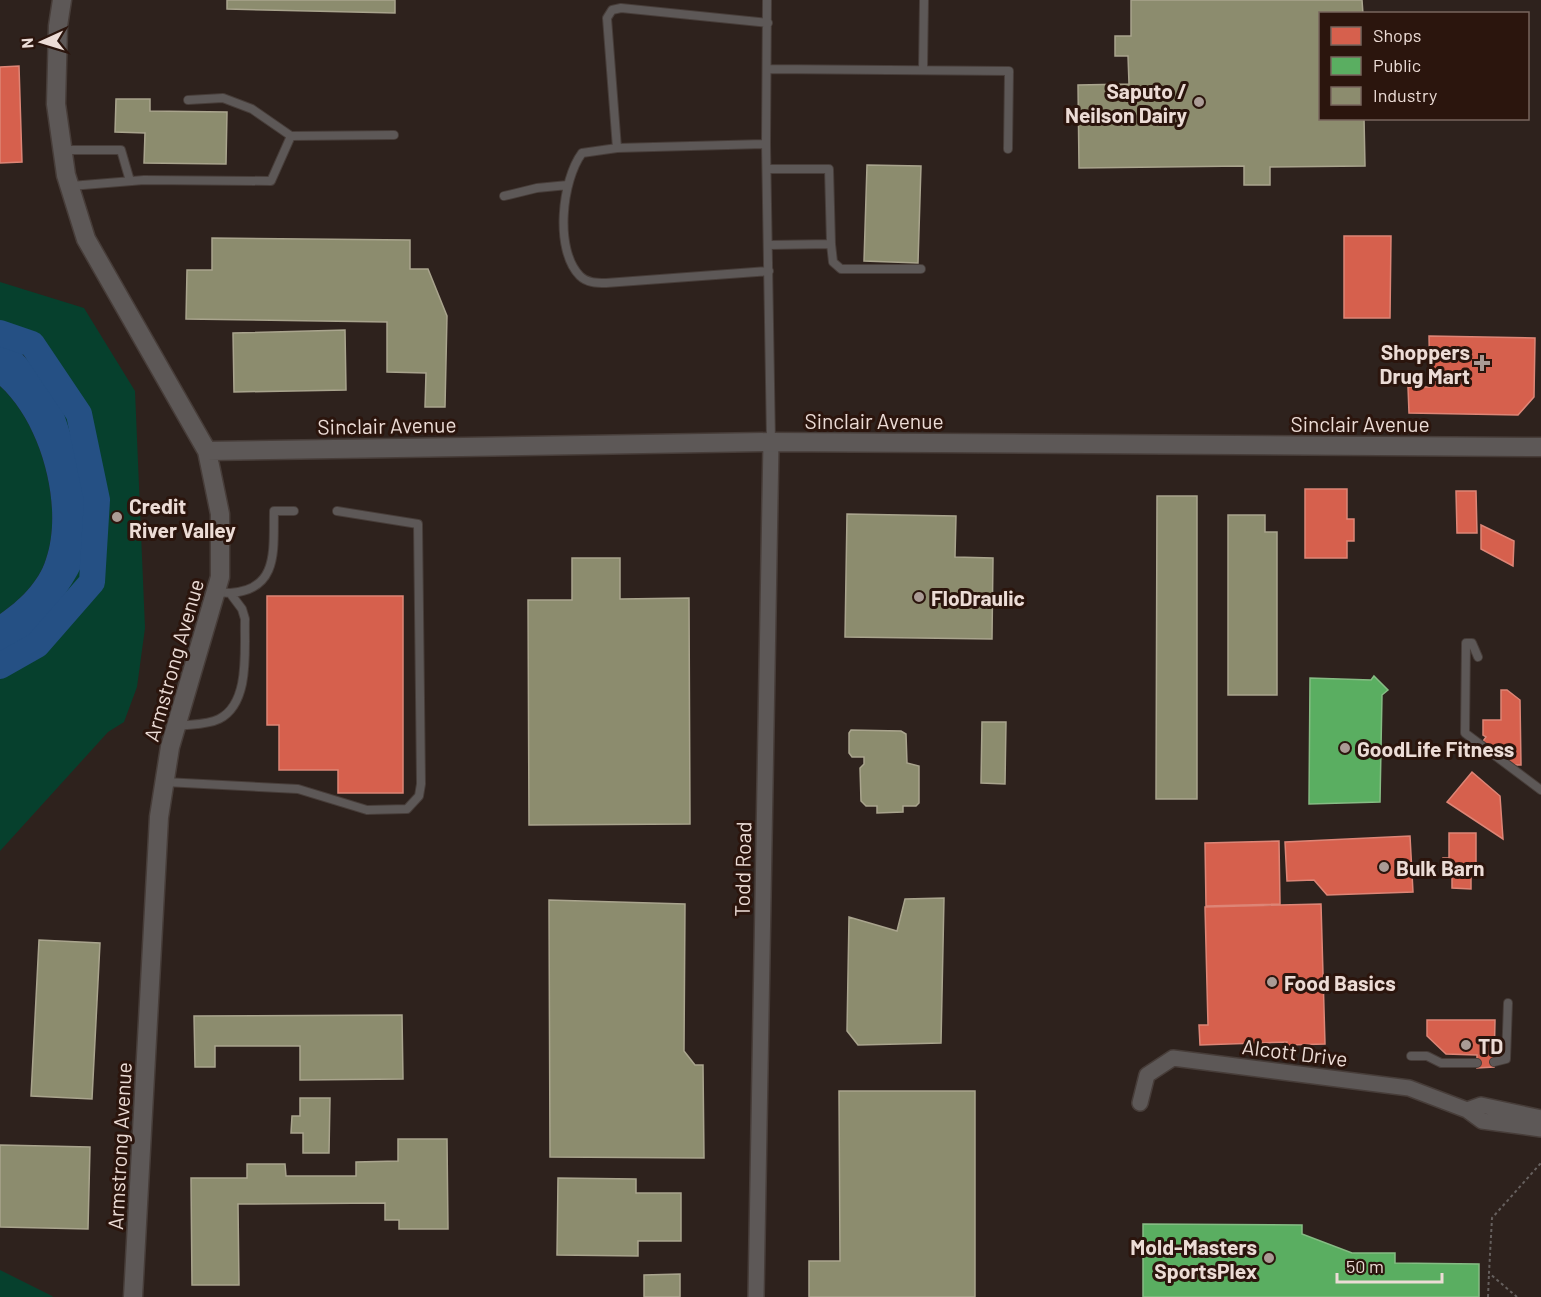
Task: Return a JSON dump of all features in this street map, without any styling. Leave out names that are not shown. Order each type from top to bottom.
[{"type":"street","name":"Armstrong Avenue","points":[[62,0],[58,26],[56,104],[69,186],[86,239],[207,451],[220,514],[220,577],[223,592],[176,726],[159,818],[133,1297]]},
{"type":"street","name":"Sinclair Avenue","points":[[207,451],[771,442],[1541,447]]},
{"type":"street","name":"Todd Road","points":[[756,1297],[771,442]]},
{"type":"street","name":"Alcott Drive","points":[[1140,1103],[1148,1075],[1173,1058],[1409,1088],[1467,1110],[1482,1120],[1541,1130]]},
{"type":"street","name":"Alcott Drive","points":[[1467,1110],[1481,1106],[1541,1118]]},
{"type":"lane","points":[[767,0],[766,144],[771,442]]},
{"type":"lane","points":[[923,70],[924,0]]},
{"type":"lane","points":[[617,147],[608,18],[612,10],[621,8],[768,23]]},
{"type":"lane","points":[[767,69],[1009,70],[1008,149]]},
{"type":"lane","points":[[188,100],[223,98],[252,109],[291,136],[394,135]]},
{"type":"lane","points":[[69,186],[130,181],[271,181],[291,136]]},
{"type":"lane","points":[[766,144],[617,147],[582,153],[573,165],[563,213],[567,245],[573,266],[580,276],[589,282],[606,283],[769,271]]},
{"type":"lane","points":[[62,150],[121,150],[130,181]]},
{"type":"lane","points":[[767,169],[828,169],[833,262],[841,269],[921,269]]},
{"type":"lane","points":[[504,196],[537,188],[568,185]]},
{"type":"lane","points":[[768,245],[831,244]]},
{"type":"lane","points":[[223,592],[249,590],[264,579],[272,562],[274,511],[294,511]]},
{"type":"lane","points":[[164,782],[298,789],[367,810],[407,809],[414,804],[421,784],[418,524],[338,511]]},
{"type":"lane","points":[[176,726],[219,719],[229,714],[236,702],[243,678],[245,619],[242,609],[223,592]]},
{"type":"lane","points":[[1478,657],[1472,643],[1466,643],[1465,733],[1541,790]]},
{"type":"lane","points":[[1494,1062],[1506,1059],[1508,1003]]},
{"type":"lane","points":[[1411,1056],[1427,1056],[1441,1063],[1477,1063]]},
{"type":"path","points":[[1488,1297],[1492,1218],[1541,1163]]},
{"type":"path","points":[[1489,1273],[1517,1297]]},
{"type":"green space","points":[[0,282],[84,308],[135,391],[145,628],[137,687],[124,722],[108,732],[0,851],[0,666],[65,593],[89,550],[26,358],[0,330]]},
{"type":"green space","points":[[0,386],[27,421],[37,443],[45,466],[52,515],[51,538],[39,575],[28,590],[0,614]]},
{"type":"green space","points":[[0,1270],[52,1296],[53,1297],[0,1297]]},
{"type":"water","points":[[0,330],[43,378],[62,409],[83,480],[90,522],[90,539],[81,568],[62,598],[38,627],[0,666],[0,614],[28,590],[39,575],[51,538],[52,515],[45,467],[37,443],[27,421],[0,386]]},
{"type":"building: Shops","points":[[19,66],[22,162],[0,163],[0,67]]},
{"type":"building: Shops","points":[[1344,236],[1391,236],[1390,318],[1344,318]]},
{"type":"building: Shops","name":"Shoppers Drug Mart","points":[[1429,336],[1535,338],[1534,397],[1518,415],[1409,413],[1408,387],[1430,387]]},
{"type":"building: Shops","points":[[1305,489],[1347,489],[1347,519],[1354,519],[1354,541],[1347,541],[1347,558],[1305,558]]},
{"type":"building: Shops","points":[[1456,491],[1476,491],[1477,533],[1457,533]]},
{"type":"building: Shops","points":[[1481,525],[1514,541],[1513,566],[1481,549]]},
{"type":"building: Shops","points":[[267,596],[403,596],[403,793],[338,793],[338,770],[279,770],[279,725],[267,725]]},
{"type":"building: Shops","points":[[1501,690],[1507,690],[1520,700],[1521,765],[1511,765],[1481,744],[1486,737],[1483,735],[1483,720],[1501,720]]},
{"type":"building: Shops","points":[[1472,772],[1500,796],[1503,839],[1447,802]]},
{"type":"building: Shops","points":[[1449,833],[1476,833],[1476,877],[1471,877],[1471,889],[1452,888],[1452,867],[1443,867],[1443,858],[1449,858]]},
{"type":"building: Shops","points":[[1410,836],[1413,892],[1327,895],[1314,880],[1287,881],[1285,842]]},
{"type":"building: Shops","points":[[1279,841],[1280,904],[1206,906],[1205,843]]},
{"type":"building: Shops","points":[[1321,904],[1325,1044],[1287,1045],[1287,1042],[1200,1045],[1199,1025],[1208,1025],[1205,907]]},
{"type":"building: Shops","name":"TD","points":[[1427,1020],[1495,1020],[1494,1067],[1477,1068],[1477,1055],[1446,1054],[1427,1036]]},
{"type":"building: Public","name":"GoodLife Fitness","points":[[1374,676],[1388,690],[1382,695],[1380,802],[1309,804],[1310,678],[1371,680]]},
{"type":"building: Public","name":"Mold-Masters SportsPlex","points":[[1143,1224],[1302,1225],[1302,1234],[1352,1253],[1395,1253],[1395,1263],[1479,1264],[1479,1297],[1143,1297]]},
{"type":"building: Industry","points":[[227,0],[395,0],[395,13],[227,9]]},
{"type":"building: Industry","name":"Saputo / Neilson Dairy","points":[[1131,0],[1362,0],[1363,12],[1319,12],[1319,120],[1364,120],[1365,166],[1270,167],[1270,185],[1244,185],[1244,166],[1079,168],[1078,85],[1129,84],[1128,56],[1115,56],[1115,36],[1131,36]]},
{"type":"building: Industry","points":[[116,99],[150,99],[150,111],[227,112],[226,164],[144,163],[145,133],[115,132]]},
{"type":"building: Industry","points":[[867,165],[921,166],[918,263],[864,261]]},
{"type":"building: Industry","points":[[212,238],[410,240],[410,269],[428,269],[447,316],[445,407],[425,407],[426,373],[387,372],[387,322],[186,319],[187,270],[212,270]]},
{"type":"building: Industry","points":[[345,330],[346,390],[234,392],[233,333]]},
{"type":"building: Industry","points":[[1157,496],[1197,496],[1197,799],[1156,799]]},
{"type":"building: Industry","name":"FloDraulic","points":[[847,514],[956,516],[955,557],[993,558],[992,639],[845,637]]},
{"type":"building: Industry","points":[[1228,515],[1265,515],[1265,532],[1277,532],[1277,695],[1228,695]]},
{"type":"building: Industry","points":[[572,558],[620,558],[620,599],[689,598],[690,824],[529,825],[528,600],[572,600]]},
{"type":"building: Industry","points":[[982,722],[1006,722],[1005,784],[981,783]]},
{"type":"building: Industry","points":[[851,730],[901,731],[906,734],[907,763],[919,766],[919,803],[916,806],[903,806],[903,812],[877,813],[877,806],[866,806],[861,801],[860,768],[864,764],[864,757],[852,757],[849,753]]},
{"type":"building: Industry","points":[[944,898],[941,1043],[858,1045],[847,1031],[849,917],[897,931],[905,899]]},
{"type":"building: Industry","points":[[549,900],[685,904],[684,1051],[695,1065],[703,1065],[704,1158],[550,1157]]},
{"type":"building: Industry","points":[[39,940],[100,943],[92,1099],[31,1096]]},
{"type":"building: Industry","points":[[402,1015],[403,1079],[300,1080],[300,1046],[215,1046],[215,1067],[195,1067],[194,1016]]},
{"type":"building: Industry","points":[[839,1091],[975,1091],[975,1297],[809,1297],[809,1261],[840,1261]]},
{"type":"building: Industry","points":[[300,1098],[330,1098],[329,1153],[303,1153],[303,1133],[291,1133],[292,1116],[300,1116]]},
{"type":"building: Industry","points":[[398,1139],[447,1139],[448,1229],[399,1229],[399,1220],[385,1220],[385,1203],[238,1204],[239,1285],[192,1285],[191,1178],[247,1178],[247,1164],[285,1164],[286,1176],[356,1176],[356,1162],[398,1161]]},
{"type":"building: Industry","points":[[0,1145],[90,1147],[88,1229],[0,1227]]},
{"type":"building: Industry","points":[[558,1178],[636,1179],[636,1193],[681,1193],[681,1241],[638,1241],[638,1256],[557,1255]]},
{"type":"building: Industry","points":[[680,1274],[680,1297],[644,1297],[644,1275]]},
{"type":"waterway","points":[[0,333],[32,344],[79,414],[97,500],[92,582],[37,645],[0,666]]},
{"type":"place","name":"Saputo / Neilson Dairy","points":[[1199,102]]},
{"type":"place","name":"Shoppers Drug Mart","points":[[1482,363]]},
{"type":"place","name":"Credit River Valley","points":[[117,517]]},
{"type":"place","name":"FloDraulic","points":[[919,597]]},
{"type":"place","name":"GoodLife Fitness","points":[[1345,748]]},
{"type":"place","name":"Bulk Barn","points":[[1384,867]]},
{"type":"place","name":"Food Basics","points":[[1272,982]]},
{"type":"place","name":"TD","points":[[1466,1045]]},
{"type":"place","name":"Mold-Masters SportsPlex","points":[[1269,1258]]}]
